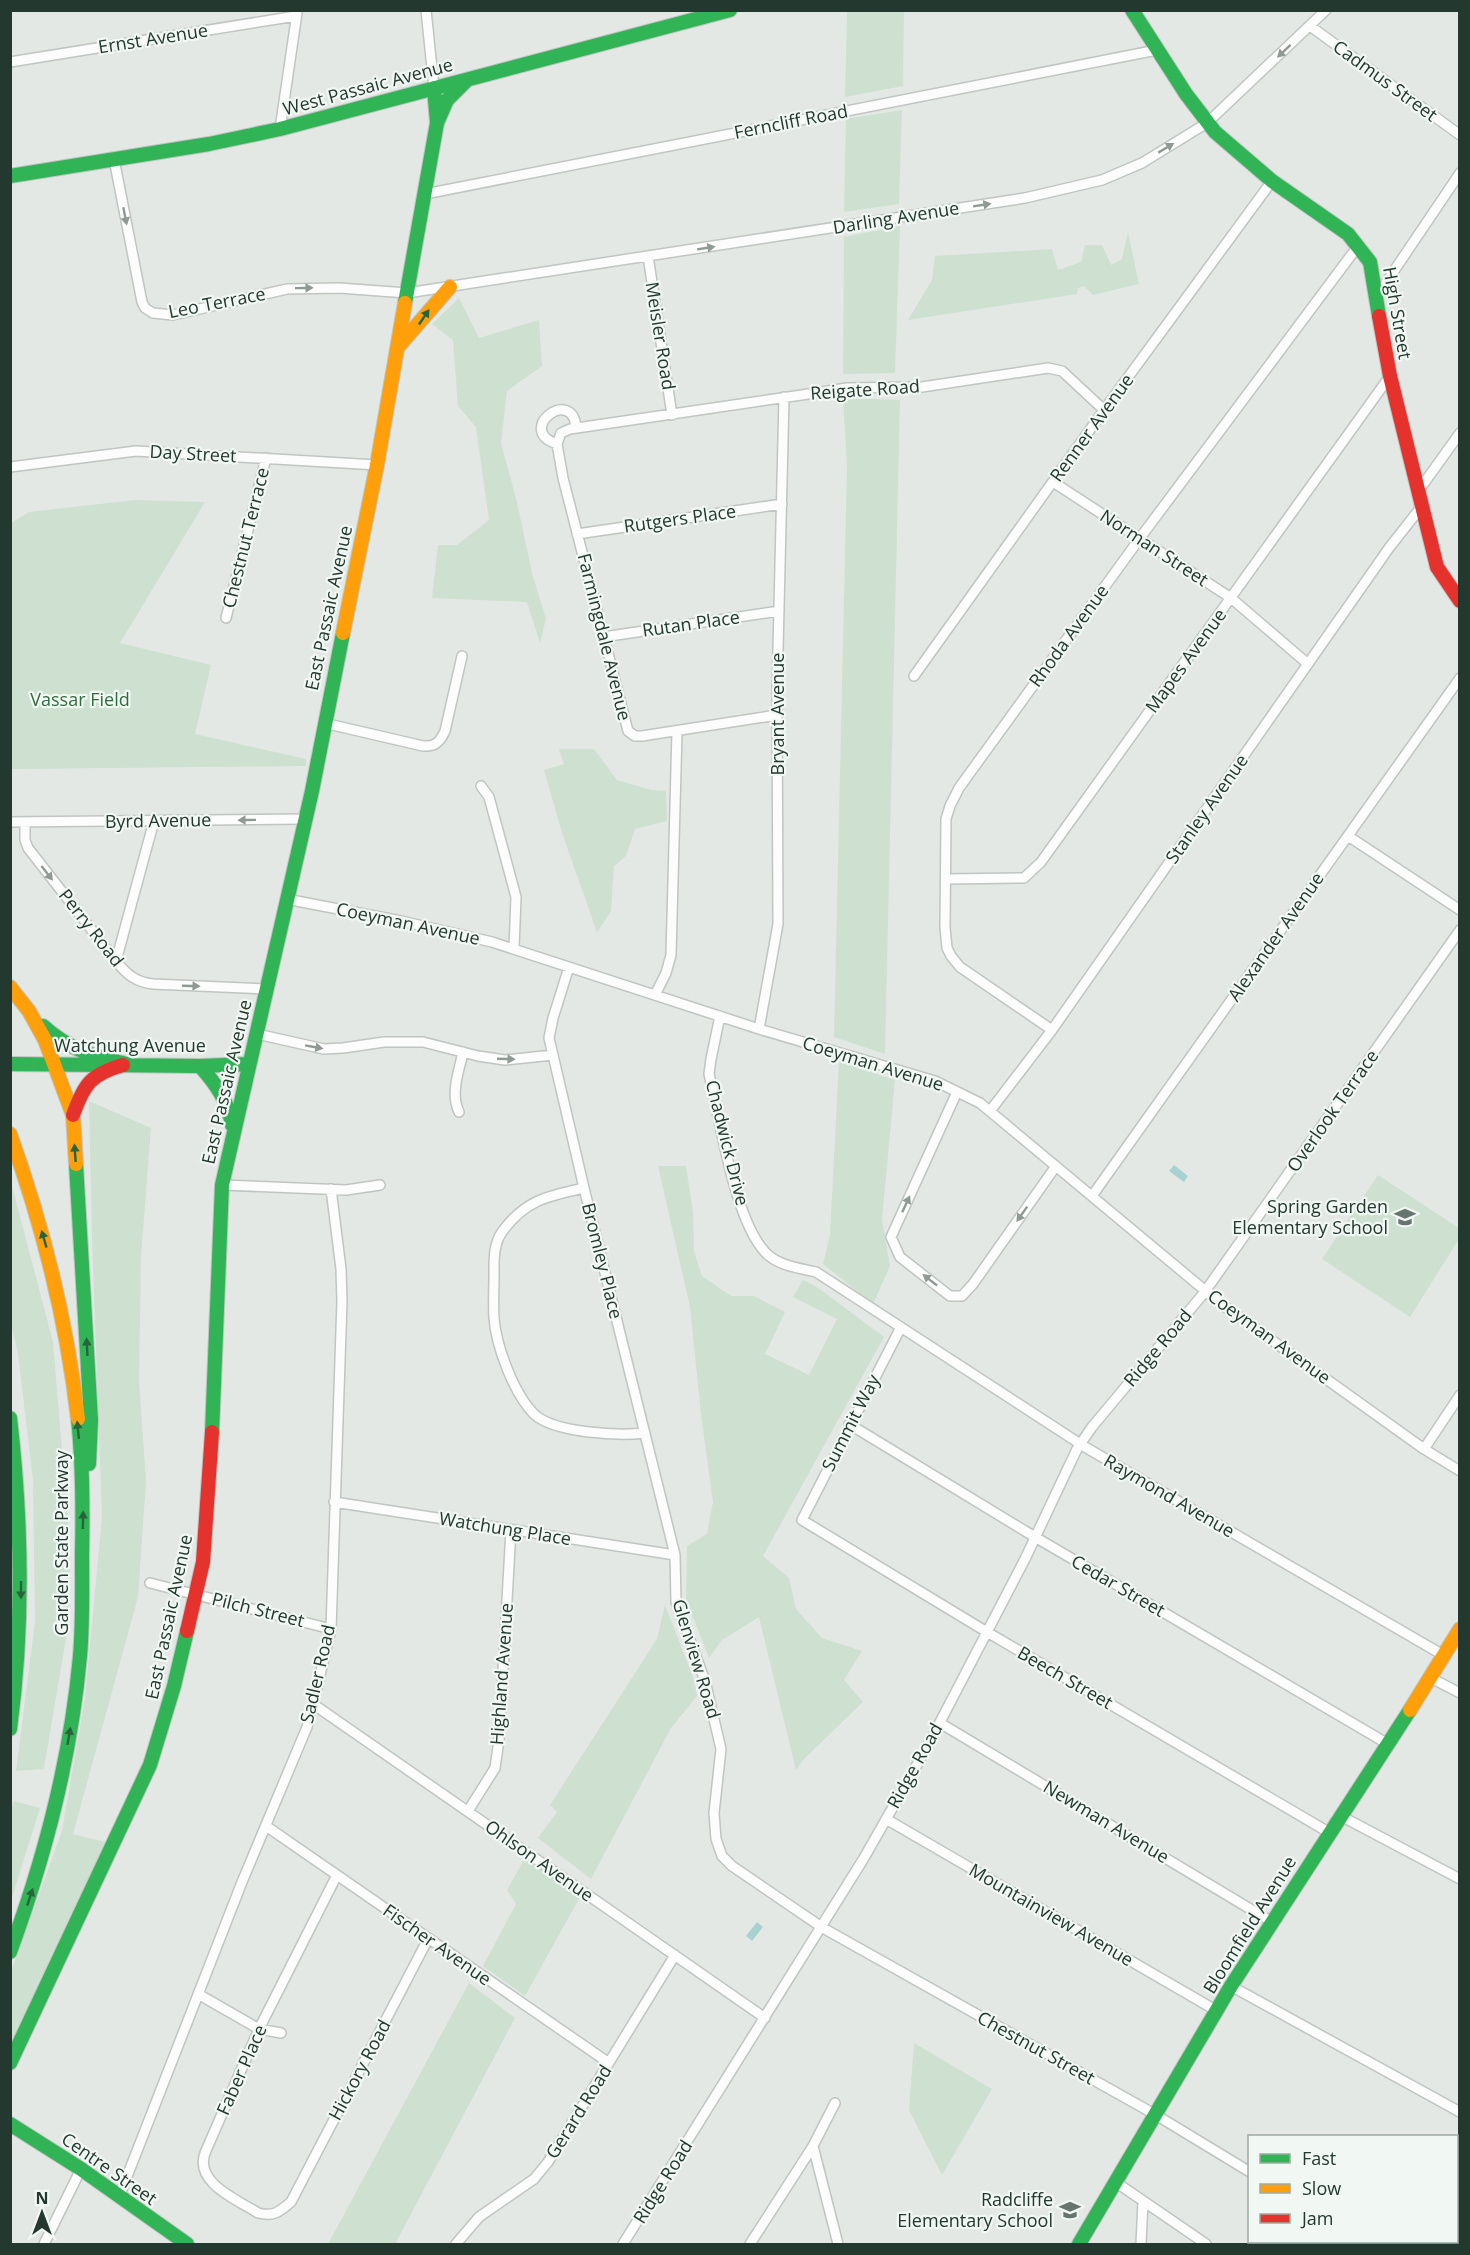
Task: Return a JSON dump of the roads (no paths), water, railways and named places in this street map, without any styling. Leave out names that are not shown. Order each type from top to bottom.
[{"type":"main road","name":"West Passaic Avenue","points":[[10,176],[208,144],[280,129],[730,10]]},
{"type":"main road","name":"High Street","points":[[1132,10],[1207,123],[1272,181],[1347,234],[1370,262],[1390,376],[1437,567],[1460,600]]},
{"type":"main road","points":[[437,123],[447,100],[469,79]]},
{"type":"main road","name":"East Passaic Avenue","points":[[10,2063],[150,1765],[174,1686],[196,1595],[207,1529],[222,1185],[305,819],[377,465],[437,123],[434,88]]},
{"type":"main road","points":[[398,347],[417,327],[438,297],[450,287]]},
{"type":"main road","points":[[10,987],[57,1040],[69,1048],[127,1064]]},
{"type":"main road","points":[[29,1011],[56,1064],[73,1115],[91,1431],[90,1459],[83,1488]]},
{"type":"main road","name":"Watchung Avenue","points":[[13,1064],[200,1066],[249,1064]]},
{"type":"main road","points":[[73,1115],[81,1090],[94,1075],[127,1064]]},
{"type":"main road","points":[[200,1066],[223,1092],[230,1108],[232,1140]]},
{"type":"main road","name":"Garden State Parkway","points":[[10,1134],[28,1183],[47,1249],[62,1315],[73,1382],[83,1488],[80,1654],[71,1722],[43,1857],[10,1952]]},
{"type":"main road","points":[[10,1418],[17,1466],[21,1532],[18,1664],[10,1729]]},
{"type":"main road","points":[[10,1441],[17,1466]]},
{"type":"main road","name":"Bloomfield Avenue","points":[[1079,2244],[1231,1986],[1460,1629]]},
{"type":"main road","name":"Centre Street","points":[[10,2124],[81,2169],[187,2244]]},
{"type":"street","points":[[426,10],[434,88]]},
{"type":"street","name":"Darling Avenue","points":[[407,293],[1025,198],[1102,180],[1142,163],[1207,123],[1326,10]]},
{"type":"street","points":[[280,129],[296,13]]},
{"type":"street","name":"Ernst Avenue","points":[[10,62],[296,13]]},
{"type":"street","name":"Cadmus Street","points":[[1310,26],[1460,135]]},
{"type":"street","name":"Ferncliff Road","points":[[425,194],[1157,50]]},
{"type":"street","name":"Leo Terrace","points":[[114,159],[142,302],[153,313],[173,315],[287,289],[339,288],[407,293]]},
{"type":"street","points":[[1377,296],[1460,173]]},
{"type":"street","name":"Renner Avenue","points":[[914,676],[1104,410],[1272,181]]},
{"type":"street","name":"Rhoda Avenue","points":[[1052,1030],[960,967],[947,948],[945,927],[946,819],[950,806],[959,788],[1140,538],[1358,246]]},
{"type":"street","name":"Meisler Road","points":[[648,256],[672,415]]},
{"type":"street","name":"Reigate Road","points":[[576,428],[847,388],[922,387],[1048,368],[1062,371],[1104,410]]},
{"type":"street","name":"Mapes Avenue","points":[[946,879],[1013,880],[1024,878],[1031,873],[1390,376]]},
{"type":"street","name":"Bryant Avenue","points":[[759,1029],[778,924],[777,716],[784,397]]},
{"type":"street","points":[[555,410],[566,411],[574,418],[576,428],[561,433],[557,444],[551,442],[543,434],[542,424],[546,416],[555,410]]},
{"type":"street","points":[[1419,490],[1460,433]]},
{"type":"street","name":"Farmingdale Avenue","points":[[557,444],[563,478],[628,731],[635,736],[677,732],[777,716]]},
{"type":"street","name":"Day Street","points":[[10,467],[136,451],[377,465]]},
{"type":"street","name":"Chestnut Terrace","points":[[226,618],[266,458]]},
{"type":"street","name":"Norman Street","points":[[1053,482],[1231,598],[1308,664]]},
{"type":"street","name":"Rutgers Place","points":[[578,534],[782,504]]},
{"type":"street","name":"Stanley Avenue","points":[[990,1112],[1052,1030],[1389,548],[1422,506]]},
{"type":"street","name":"Rutan Place","points":[[603,637],[779,611]]},
{"type":"street","points":[[324,723],[423,746],[436,744],[445,731],[462,656]]},
{"type":"street","name":"Alexander Avenue","points":[[1092,1196],[1460,678]]},
{"type":"street","points":[[655,995],[669,965],[671,955],[677,732]]},
{"type":"street","points":[[481,786],[489,797],[516,897],[514,949]]},
{"type":"street","name":"Byrd Avenue","points":[[10,822],[305,819]]},
{"type":"street","points":[[116,961],[154,821]]},
{"type":"street","name":"Perry Road","points":[[25,822],[25,840],[28,848],[116,961],[132,977],[140,982],[267,989]]},
{"type":"street","points":[[1347,836],[1460,910]]},
{"type":"street","name":"Coeyman Avenue","points":[[286,899],[401,921],[514,949],[759,1029],[935,1081],[980,1103],[1206,1291],[1424,1449],[1460,1471]]},
{"type":"street","name":"Overlook Terrace","points":[[1206,1291],[1460,930]]},
{"type":"street","name":"Bromley Place","points":[[569,968],[549,1038],[675,1555]]},
{"type":"street","name":"Chadwick Drive","points":[[720,1016],[710,1074],[739,1204],[751,1229],[766,1253],[786,1265],[816,1272],[901,1327]]},
{"type":"street","points":[[257,1034],[324,1048],[343,1048],[384,1042],[423,1042],[505,1060],[553,1054]]},
{"type":"street","points":[[459,1112],[454,1102],[454,1094],[463,1052]]},
{"type":"street","points":[[957,1092],[891,1237],[900,1257],[950,1296],[962,1296],[973,1284],[1056,1166]]},
{"type":"street","points":[[222,1185],[331,1189],[369,1188],[380,1185]]},
{"type":"street","points":[[584,1188],[544,1197],[517,1216],[497,1240],[494,1255],[494,1319],[498,1340],[513,1379],[535,1415],[568,1428],[587,1432],[626,1435],[645,1433]]},
{"type":"street","name":"Sadler Road","points":[[119,2197],[198,1994],[307,1727],[331,1629],[342,1301],[341,1269],[331,1189]]},
{"type":"street","name":"Ridge Road","points":[[624,2244],[886,1819],[987,1632],[1080,1444],[1206,1291]]},
{"type":"street","name":"Summit Way","points":[[802,1520],[849,1424],[901,1327]]},
{"type":"street","name":"Raymond Avenue","points":[[901,1327],[1080,1444],[1443,1655]]},
{"type":"street","points":[[1424,1449],[1460,1395]]},
{"type":"street","name":"Cedar Street","points":[[849,1424],[1035,1538],[1388,1744]]},
{"type":"street","name":"Watchung Place","points":[[334,1503],[675,1555]]},
{"type":"street","name":"Beech Street","points":[[802,1520],[987,1632],[1330,1833]]},
{"type":"street","name":"Highland Avenue","points":[[468,1811],[495,1768],[499,1740],[511,1530]]},
{"type":"street","name":"Glenview Road","points":[[675,1555],[676,1602],[705,1681],[721,1749],[714,1813],[716,1839],[722,1856],[748,1879],[821,1927]]},
{"type":"street","name":"Pilch Street","points":[[150,1583],[331,1629]]},
{"type":"street","points":[[1429,1677],[1460,1693]]},
{"type":"street","name":"Ohlson Avenue","points":[[313,1704],[765,2018]]},
{"type":"street","name":"Newman Avenue","points":[[939,1723],[1272,1922]]},
{"type":"street","points":[[1341,1816],[1460,1879]]},
{"type":"street","name":"Mountainview Avenue","points":[[886,1819],[1217,2011]]},
{"type":"street","name":"Fischer Avenue","points":[[266,1826],[609,2063]]},
{"type":"street","name":"Faber Place","points":[[291,2202],[274,2215],[258,2213],[213,2183],[202,2167],[259,2030],[337,1875]]},
{"type":"street","name":"Chestnut Street","points":[[821,1927],[1156,2115],[1248,2171]]},
{"type":"street","name":"Hickory Road","points":[[291,2202],[428,1939]]},
{"type":"street","name":"Gerard Road","points":[[456,2244],[479,2217],[534,2179],[541,2171],[675,1955]]},
{"type":"street","points":[[1231,1986],[1460,2112]]},
{"type":"street","points":[[198,1994],[259,2030],[281,2034]]},
{"type":"street","points":[[750,2244],[813,2146],[835,2103]]},
{"type":"street","points":[[813,2146],[838,2244]]},
{"type":"street","points":[[44,2244],[81,2169]]},
{"type":"street","points":[[1117,2183],[1206,2244]]},
{"type":"street","points":[[1141,2244],[1143,2201]]},
{"type":"water","points":[[1174,1165],[1188,1176],[1184,1182],[1169,1171]]},
{"type":"water","points":[[757,1922],[763,1927],[752,1941],[746,1936]]},
{"type":"place","name":"Spring Garden Elementary School","points":[[1405,1217]]},
{"type":"place","name":"Radcliffe Elementary School","points":[[1070,2210]]},
{"type":"park label","name":"Vassar Field","points":[[80,700]]}]
